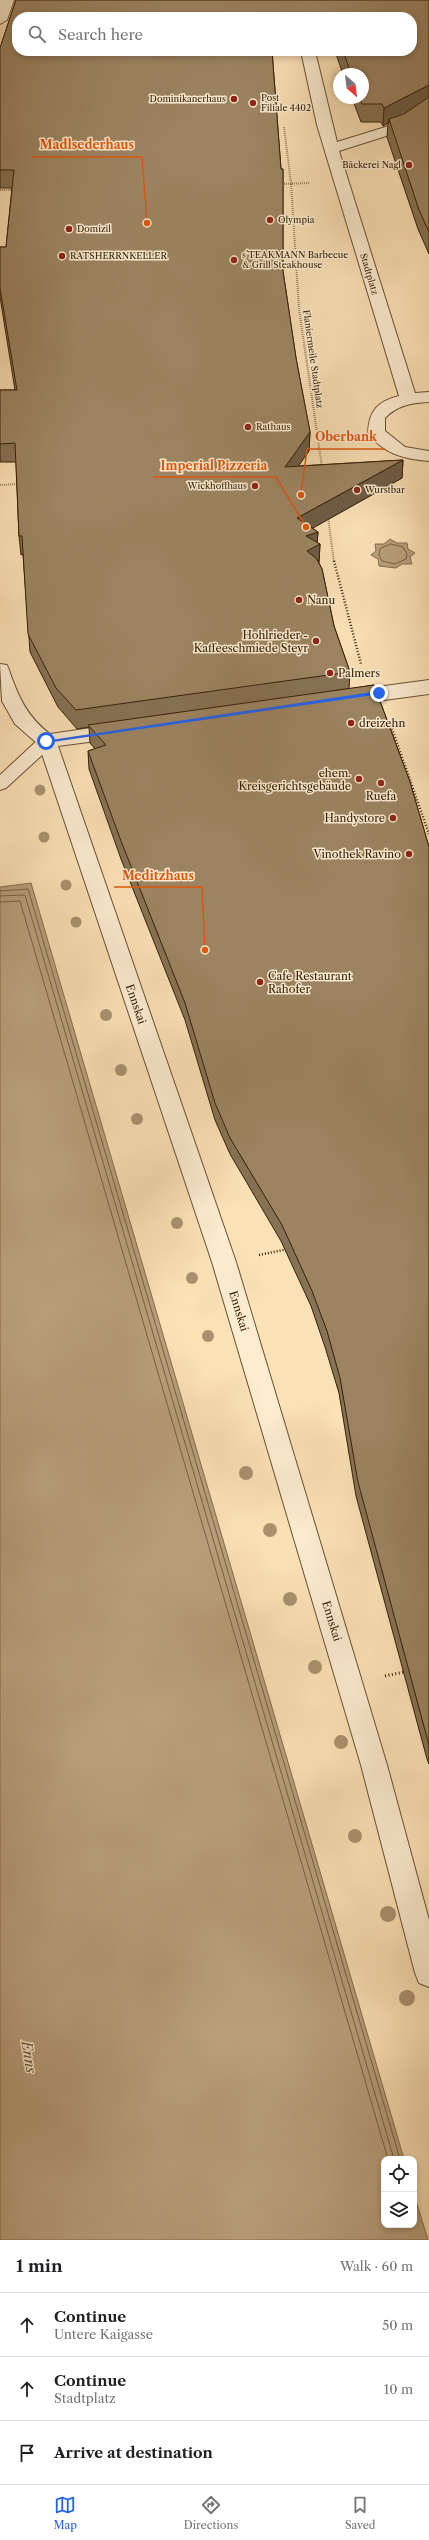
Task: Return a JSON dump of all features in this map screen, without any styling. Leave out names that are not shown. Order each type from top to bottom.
[{"type":"street","points":[[0,20],[7,0]]},
{"type":"street","name":"Stadtplatz","points":[[309,56],[324,125],[408,398]]},
{"type":"street","points":[[331,149],[375,137],[414,119],[429,107]]},
{"type":"street","points":[[429,397],[408,398],[388,405],[377,417],[376,432],[387,445],[407,454],[429,456]]},
{"type":"street","points":[[0,670],[6,690],[24,724],[46,741],[140,728]]},
{"type":"street","points":[[328,700],[429,687]]},
{"type":"street","name":"Ennskai","points":[[46,741],[224,1262],[374,1765],[429,1973]]},
{"type":"lane","points":[[0,784],[46,741]]},
{"type":"path","name":"Flaniermeile Stadtplatz","points":[[284,127],[291,183],[298,309],[323,474]]},
{"type":"path","points":[[276,184],[291,183]]},
{"type":"path","points":[[0,190],[22,190]]},
{"type":"path","points":[[0,485],[19,484]]},
{"type":"path","points":[[328,513],[336,575],[367,695],[429,834],[424,836]]},
{"type":"path","points":[[224,1262],[292,1248]]},
{"type":"water","points":[[390,539],[397,543],[407,543],[408,549],[415,553],[410,557],[412,564],[402,564],[396,568],[379,566],[378,559],[371,555],[376,551],[375,544],[384,544]]},
{"type":"water","name":"Enns","points":[[31,883],[403,2156],[381,2156],[381,2228],[417,2228],[417,2204],[428,2240],[0,2240],[0,887]]},
{"type":"building","points":[[16,0],[429,0],[429,85],[384,108],[382,104],[369,104],[369,68],[349,68],[345,56],[417,56],[417,12],[12,12]]},
{"type":"building","points":[[12,12],[12,56],[272,56],[281,169],[283,169],[283,271],[296,358],[310,432],[285,467],[403,460],[297,518],[318,532],[306,536],[320,544],[307,551],[316,558],[322,569],[334,626],[350,672],[76,710],[56,688],[28,634],[22,536],[19,536],[15,443],[0,444],[0,390],[17,390],[0,288],[0,247],[6,247],[14,170],[0,170],[0,48]]},
{"type":"building","points":[[429,97],[429,232],[419,210],[389,119],[404,114]]},
{"type":"building","points":[[374,685],[410,782],[429,847],[429,1745],[358,1482],[340,1378],[327,1331],[312,1291],[282,1225],[230,1138],[215,1103],[185,1003],[121,841],[88,751],[106,745],[88,725]]},
{"type":"place","name":"Dominikanerhaus","points":[[234,99]]},
{"type":"place","name":"Post Filiale 4402","points":[[253,103]]},
{"type":"place","name":"Bäckerei Nagl","points":[[409,165]]},
{"type":"place","name":"Olympia","points":[[270,220]]},
{"type":"place","name":"Madlsederhaus","points":[[147,223]]},
{"type":"place","name":"Domizil","points":[[69,229]]},
{"type":"place","name":"RATSHERRNKELLER","points":[[62,256]]},
{"type":"place","name":"s’TEAKMANN Barbecue & Grill Steakhouse","points":[[234,260]]},
{"type":"place","name":"Rathaus","points":[[248,427]]},
{"type":"place","name":"Wickhoffhaus","points":[[255,486]]},
{"type":"place","name":"Wurstbar","points":[[357,490]]},
{"type":"place","name":"Oberbank","points":[[301,495]]},
{"type":"place","name":"Imperial Pizzeria","points":[[306,527]]},
{"type":"place","name":"Nanu","points":[[299,600]]},
{"type":"place","name":"Hohlrieder - Kaffeeschmiede Steyr","points":[[316,641]]},
{"type":"place","name":"Palmers","points":[[330,673]]},
{"type":"place","name":"dreizehn","points":[[351,723]]},
{"type":"place","name":"ehem. Kreisgerichtsgebäude","points":[[359,779]]},
{"type":"place","name":"Ruefa","points":[[381,783]]},
{"type":"place","name":"Handystore","points":[[393,818]]},
{"type":"place","name":"Vinothek Ravino","points":[[409,854]]},
{"type":"place","name":"Meditzhaus","points":[[205,950]]},
{"type":"place","name":"Cafe Restaurant Rahofer","points":[[260,982]]},
{"type":"route","points":[[46,741],[379,693]]}]
